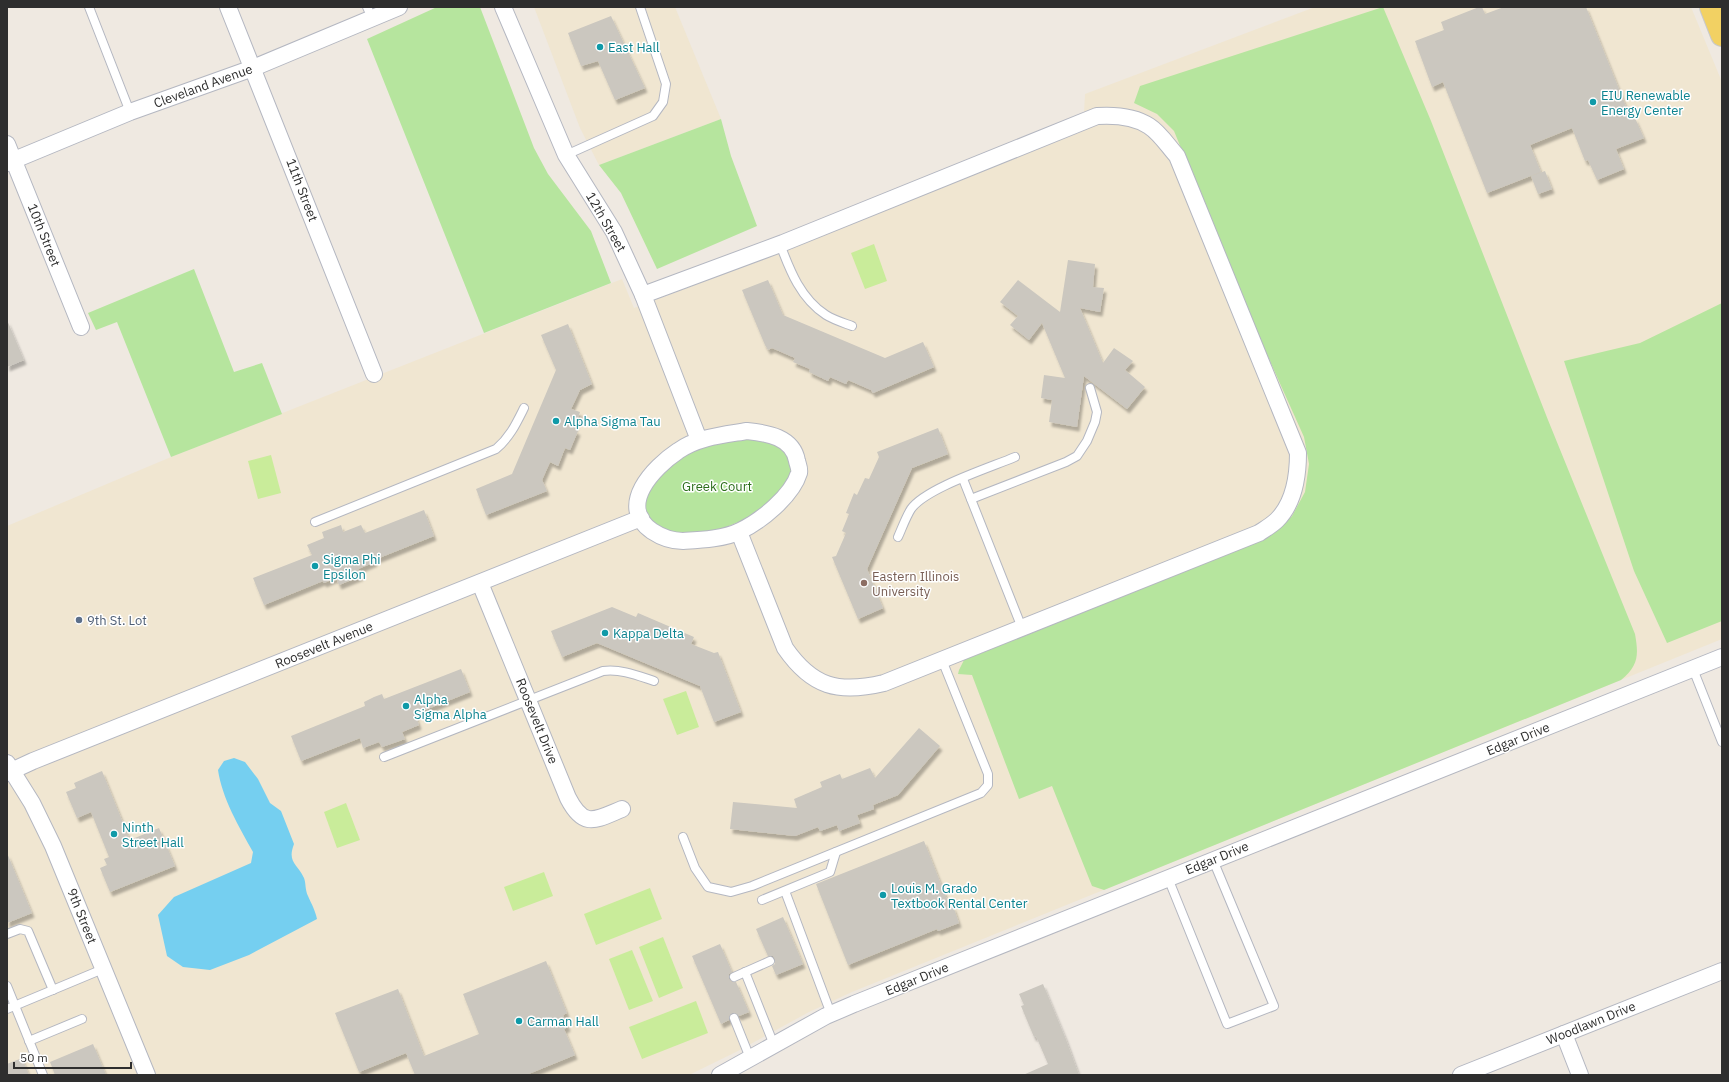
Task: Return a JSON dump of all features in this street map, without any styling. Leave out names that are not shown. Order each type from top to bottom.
[{"type":"main road","points":[[1711,7],[1722,35]]},
{"type":"street","name":"11th Street","points":[[228,7],[374,374]]},
{"type":"street","name":"Cleveland Avenue","points":[[10,161],[130,112],[253,68],[369,13],[399,7]]},
{"type":"street","name":"12th Street","points":[[503,7],[566,155],[614,232],[643,295],[699,440]]},
{"type":"street","points":[[643,295],[780,244],[1097,116],[1113,115],[1149,125],[1162,137],[1177,156],[1298,453],[1298,471],[1294,490],[1278,519],[1259,533],[884,684],[862,688],[826,685],[809,675],[795,663],[785,648],[739,532]]},
{"type":"street","name":"10th Street","points":[[7,144],[10,161],[81,326]]},
{"type":"street","points":[[747,431],[763,432],[779,438],[790,445],[796,456],[799,471],[796,481],[786,495],[761,518],[739,532],[713,538],[678,541],[658,535],[648,528],[638,511],[638,498],[643,484],[678,451],[699,440],[747,431]]},
{"type":"street","name":"Roosevelt Avenue","points":[[9,769],[33,761],[641,518]]},
{"type":"street","name":"Roosevelt Drive","points":[[480,582],[568,798],[576,813],[583,818],[595,819],[622,809]]},
{"type":"street","name":"Edgar Drive","points":[[720,1075],[832,1014],[1722,657]]},
{"type":"street","name":"9th Street","points":[[9,769],[32,803],[53,846],[147,1075]]},
{"type":"street","name":"Woodlawn Drive","points":[[1461,1075],[1722,971]]},
{"type":"street","points":[[1564,1034],[1580,1075]]},
{"type":"lane","points":[[89,7],[130,112]]},
{"type":"lane","points":[[566,155],[653,116],[663,102],[666,84],[640,7]]},
{"type":"lane","points":[[780,244],[798,285],[811,304],[828,316],[852,326]]},
{"type":"lane","points":[[971,499],[1066,462],[1077,456],[1087,441],[1095,422],[1097,412],[1090,388]]},
{"type":"lane","points":[[315,522],[496,448],[513,432],[524,408]]},
{"type":"lane","points":[[898,537],[911,510],[922,498],[935,490],[1015,458]]},
{"type":"lane","points":[[963,479],[1022,628]]},
{"type":"lane","points":[[683,837],[695,868],[708,887],[731,892],[752,886],[981,793],[988,785],[988,774],[942,660]]},
{"type":"lane","points":[[1693,668],[1722,742]]},
{"type":"lane","points":[[384,757],[603,671],[615,670],[629,672],[654,681]]},
{"type":"lane","points":[[762,900],[830,872],[836,852]]},
{"type":"lane","points":[[1168,878],[1226,1024],[1274,1006],[1213,860]]},
{"type":"lane","points":[[785,891],[832,1014]]},
{"type":"lane","points":[[7,934],[20,929],[28,931],[53,990]]},
{"type":"lane","points":[[734,976],[770,961]]},
{"type":"lane","points":[[11,1007],[103,969]]},
{"type":"lane","points":[[745,972],[774,1045]]},
{"type":"lane","points":[[7,986],[11,1007],[29,1041],[43,1075]]},
{"type":"lane","points":[[734,1018],[750,1058]]},
{"type":"lane","points":[[29,1041],[82,1019]]},
{"type":"shaded area","points":[[534,7],[675,7],[721,119],[599,165],[580,128]]},
{"type":"shaded area","name":"Eastern Illinois University","points":[[1315,7],[1691,7],[1722,82],[1722,639],[852,992],[809,1012],[736,1052],[689,1075],[7,1075],[7,526],[171,457],[622,279],[634,308],[747,265],[1083,131],[1085,94]]},
{"type":"green space","points":[[437,7],[480,7],[534,148],[548,174],[591,231],[611,283],[484,333],[367,39]]},
{"type":"green space","points":[[1383,7],[1431,121],[1548,420],[1635,634],[1637,648],[1636,660],[1631,670],[1621,680],[1104,890],[1092,886],[1052,786],[1019,799],[972,675],[958,674],[959,670],[964,660],[1258,542],[1274,533],[1292,516],[1305,492],[1309,464],[1304,437],[1252,321],[1174,131],[1157,114],[1134,103],[1140,86]]},
{"type":"green space","points":[[721,119],[731,156],[757,226],[657,269],[621,193],[599,165]]},
{"type":"green space","points":[[874,244],[887,281],[865,289],[851,253]]},
{"type":"green space","points":[[194,269],[234,372],[262,363],[282,414],[171,457],[117,322],[96,330],[88,313]]},
{"type":"green space","points":[[1722,303],[1722,621],[1667,643],[1634,571],[1564,361],[1640,343]]},
{"type":"green space","name":"Greek Court","points":[[752,437],[784,446],[792,464],[792,474],[776,497],[748,518],[724,528],[696,533],[667,532],[651,522],[645,511],[647,490],[668,466],[700,446]]},
{"type":"green space","points":[[271,455],[281,493],[258,499],[248,461]]},
{"type":"green space","points":[[686,691],[699,727],[677,735],[663,699]]},
{"type":"green space","points":[[346,803],[360,840],[337,848],[324,812]]},
{"type":"green space","points":[[544,872],[553,896],[513,911],[504,887]]},
{"type":"green space","points":[[650,888],[662,919],[596,945],[584,914]]},
{"type":"green space","points":[[663,937],[683,988],[659,998],[639,947]]},
{"type":"green space","points":[[632,950],[653,1001],[629,1010],[609,959]]},
{"type":"green space","points":[[696,1001],[708,1033],[642,1059],[629,1027]]},
{"type":"water","points":[[234,758],[245,762],[258,779],[270,803],[281,811],[294,844],[292,859],[304,878],[307,894],[317,919],[249,955],[210,970],[183,967],[167,956],[158,915],[174,897],[251,863],[253,852],[227,802],[218,770],[224,761]]},
{"type":"building","points":[[1482,7],[1485,14],[1504,7],[1586,7],[1631,119],[1635,118],[1644,138],[1616,149],[1624,169],[1597,180],[1588,160],[1585,161],[1572,128],[1530,145],[1541,172],[1487,193],[1443,82],[1432,87],[1415,41],[1444,30],[1441,22]]},
{"type":"building","name":"East Hall","points":[[611,16],[645,88],[615,100],[598,61],[581,66],[568,33]]},
{"type":"building","points":[[1545,171],[1552,189],[1538,194],[1531,176]]},
{"type":"building","points":[[1068,260],[1095,264],[1093,287],[1104,288],[1100,312],[1080,308],[1103,363],[1114,348],[1133,361],[1125,370],[1145,387],[1127,409],[1084,376],[1077,427],[1049,422],[1052,400],[1041,398],[1044,375],[1065,378],[1042,323],[1029,340],[1010,325],[1018,316],[1000,302],[1018,280],[1060,312]]},
{"type":"building","points":[[768,280],[783,315],[885,358],[923,342],[934,367],[873,393],[871,390],[848,380],[846,384],[830,377],[828,381],[809,372],[810,369],[793,362],[795,358],[772,348],[768,350],[765,345],[742,290]]},
{"type":"building","points":[[7,320],[24,360],[7,367]]},
{"type":"building","name":"Alpha Sigma Tau","points":[[568,324],[592,384],[580,390],[571,409],[580,412],[574,429],[578,431],[570,450],[565,448],[558,466],[550,462],[542,480],[547,491],[486,515],[476,489],[512,474],[556,370],[541,335]]},
{"type":"building","points":[[938,428],[948,454],[912,468],[867,569],[883,608],[858,619],[832,557],[836,556],[846,533],[842,531],[849,514],[846,513],[854,493],[857,495],[865,478],[869,479],[879,457],[877,452]]},
{"type":"building","points":[[424,510],[434,536],[374,560],[375,562],[358,569],[361,576],[339,585],[336,578],[324,583],[323,581],[264,605],[253,578],[312,555],[307,545],[324,538],[322,532],[341,525],[343,532],[361,525],[365,533]]},
{"type":"building","points":[[612,607],[636,617],[638,613],[694,637],[691,644],[714,653],[718,652],[741,712],[714,722],[700,686],[597,643],[562,657],[551,631]]},
{"type":"building","points":[[461,669],[470,692],[415,714],[419,725],[402,732],[405,739],[382,747],[379,742],[363,748],[360,738],[301,761],[291,736],[365,706],[364,702],[374,697],[382,694],[384,699]]},
{"type":"building","points":[[919,728],[940,746],[898,795],[873,805],[874,809],[857,815],[860,823],[839,831],[837,825],[820,831],[818,827],[795,836],[730,829],[733,802],[797,808],[794,799],[822,787],[820,782],[840,774],[842,779],[870,768],[875,778]]},
{"type":"building","name":"Ninth Street Hall","points":[[102,771],[130,840],[159,828],[175,866],[110,892],[100,868],[107,865],[104,859],[109,857],[91,812],[77,818],[66,792],[76,788],[74,783]]},
{"type":"building","name":"Louis M. Grado Textbook Rental Center","points":[[924,841],[950,907],[953,906],[959,923],[938,931],[937,929],[848,965],[816,884]]},
{"type":"building","points":[[7,853],[32,913],[7,923]]},
{"type":"building","points":[[783,917],[803,964],[776,975],[772,966],[775,964],[775,959],[773,956],[768,956],[756,929]]},
{"type":"building","points":[[720,944],[732,972],[729,974],[729,979],[731,982],[736,982],[749,1012],[739,1016],[732,1013],[729,1020],[721,1024],[692,956]]},
{"type":"building","name":"Carman Hall","points":[[546,961],[567,1013],[563,1015],[568,1027],[564,1029],[575,1055],[526,1075],[415,1075],[406,1053],[359,1072],[335,1013],[398,989],[424,1056],[479,1034],[463,994]]},
{"type":"building","points":[[1043,984],[1079,1075],[1023,1075],[1048,1064],[1036,1036],[1034,1037],[1021,1006],[1024,1005],[1019,994]]},
{"type":"building","points":[[93,1044],[106,1075],[55,1075],[50,1062]]},
{"type":"building","points":[[22,1058],[29,1075],[7,1075],[7,1064]]},
{"type":"place","name":"East Hall","points":[[600,47]]},
{"type":"place","name":"EIU Renewable Energy Center","points":[[1593,102]]},
{"type":"place","name":"Alpha Sigma Tau","points":[[556,421]]},
{"type":"place","name":"Sigma Phi Epsilon","points":[[315,566]]},
{"type":"place","name":"Eastern Illinois University","points":[[864,583]]},
{"type":"place","name":"9th St. Lot","points":[[79,620]]},
{"type":"place","name":"Kappa Delta","points":[[605,633]]},
{"type":"place","name":"Alpha Sigma Alpha","points":[[406,706]]},
{"type":"place","name":"Ninth Street Hall","points":[[114,834]]},
{"type":"place","name":"Louis M. Grado Textbook Rental Center","points":[[883,895]]},
{"type":"place","name":"Carman Hall","points":[[519,1021]]}]
